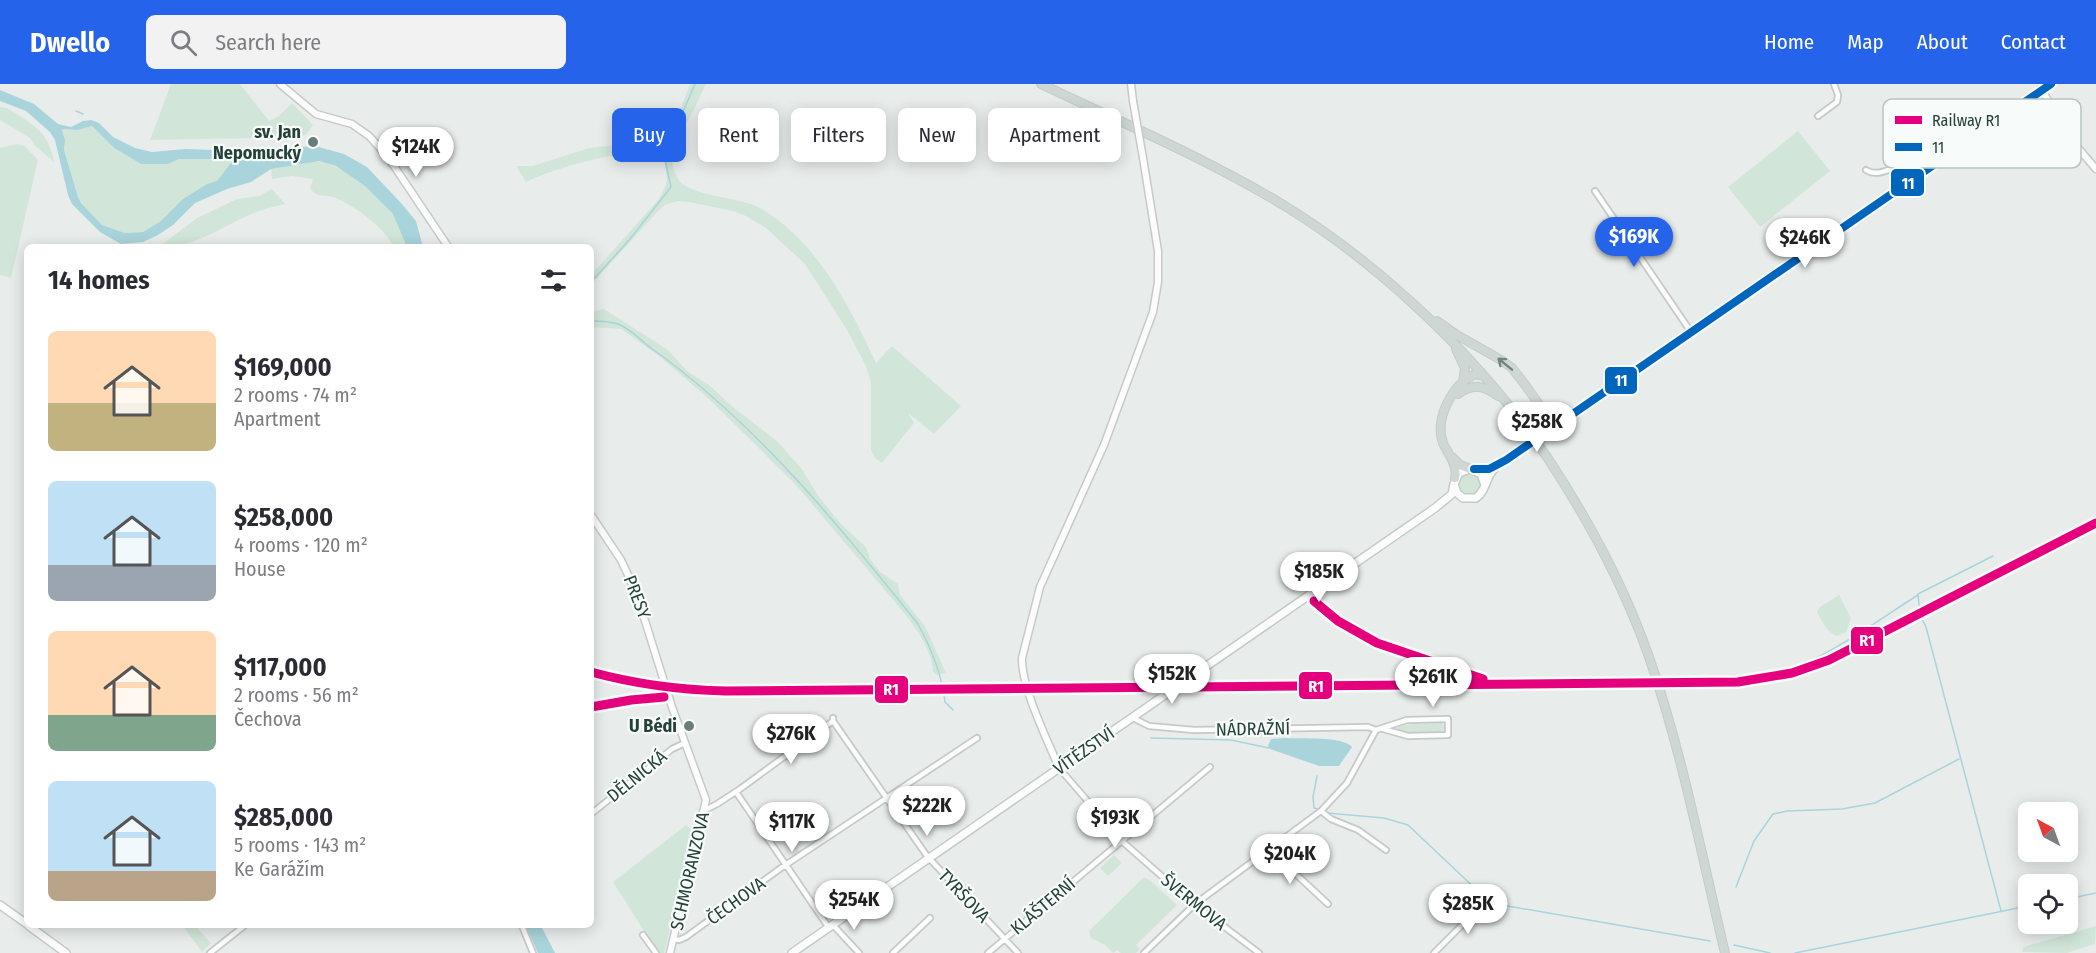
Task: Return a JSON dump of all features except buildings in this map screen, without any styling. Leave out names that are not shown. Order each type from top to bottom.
[{"type":"main road","points":[[1041,84],[1207,163],[1285,206],[1351,253],[1410,302],[1488,379],[1508,404],[1547,457],[1582,512],[1624,594],[1647,652],[1669,722],[1725,953]]},
{"type":"main road","points":[[2029,99],[2052,84]]},
{"type":"main road","points":[[1435,508],[1455,497],[1476,498],[1483,492],[1490,473],[1506,460],[1930,168]]},
{"type":"main road","points":[[1410,302],[1457,335],[1506,364],[1522,380],[1554,426]]},
{"type":"main road","points":[[1448,338],[1465,368],[1464,380],[1444,410],[1441,430],[1456,468],[1456,491],[1463,498]]},
{"type":"main road","points":[[1461,385],[1475,374],[1488,379]]},
{"type":"main road","points":[[1444,410],[1449,402],[1461,392],[1477,386],[1487,388],[1508,404]]},
{"type":"main road","points":[[1447,449],[1460,465],[1483,476],[1485,485]]},
{"type":"main road","points":[[1435,508],[1450,496],[1461,471],[1489,469],[1506,460]]},
{"type":"main road","name":"VÍTĚZSTVÍ","points":[[792,953],[1435,508]]},
{"type":"main road","points":[[0,905],[24,922]]},
{"type":"main road","points":[[32,928],[66,953]]},
{"type":"street","points":[[280,84],[316,114],[352,124],[369,136],[388,157],[446,244]]},
{"type":"street","points":[[1059,768],[1035,706],[1022,662],[1037,596],[1104,445],[1147,331],[1155,302],[1158,282],[1158,251],[1131,84]]},
{"type":"street","points":[[1818,116],[1837,102],[1838,95],[1834,84]]},
{"type":"street","points":[[2042,90],[2047,99]]},
{"type":"street","points":[[2081,151],[2096,169]]},
{"type":"street","points":[[1866,170],[1874,174],[1897,168]]},
{"type":"street","points":[[1916,168],[1921,174]]},
{"type":"street","points":[[1595,191],[1691,332]]},
{"type":"street","name":"PRESY","points":[[594,520],[630,577],[645,617],[666,687]]},
{"type":"street","name":"SCHMORANZOVA","points":[[666,687],[705,793],[705,810],[670,953]]},
{"type":"street","name":"NÁDRAŽNÍ","points":[[1132,718],[1147,725],[1181,729],[1368,727],[1376,730],[1407,720],[1448,719],[1448,735],[1408,736],[1383,729]]},
{"type":"street","name":"TYRŠOVA","points":[[736,792],[833,720],[929,858],[1018,953]]},
{"type":"street","points":[[1144,953],[1195,904],[1321,811],[1346,785],[1376,730]]},
{"type":"street","name":"ČECHOVA","points":[[674,939],[680,940],[686,937],[786,865],[977,738]]},
{"type":"street","name":"DĚLNICKÁ","points":[[594,812],[672,748],[685,743]]},
{"type":"street","name":"KLÁŠTERNÍ","points":[[988,953],[1210,767]]},
{"type":"street","name":"ŠVERMOVA","points":[[1059,768],[1122,840],[1195,904],[1259,953]]},
{"type":"street","points":[[705,810],[736,792],[831,926],[859,953]]},
{"type":"street","points":[[1321,811],[1331,819],[1355,828],[1386,850]]},
{"type":"street","points":[[1270,850],[1328,904]]},
{"type":"street","points":[[1434,953],[1485,902]]},
{"type":"street","points":[[893,953],[930,918]]},
{"type":"street","points":[[210,953],[241,928]]},
{"type":"street","points":[[523,928],[533,953]]},
{"type":"street","points":[[643,935],[656,953]]},
{"type":"green space","points":[[171,84],[240,84],[269,121],[279,116],[292,103],[313,125],[307,134],[301,137],[150,140]]},
{"type":"green space","points":[[690,84],[706,84],[686,124],[686,108],[681,108]]},
{"type":"green space","points":[[0,107],[7,108],[38,129],[52,151],[54,162],[33,144],[30,138],[0,120]]},
{"type":"green space","points":[[92,126],[114,148],[141,164],[168,164],[179,159],[213,159],[220,155],[235,156],[217,181],[207,184],[161,221],[143,232],[125,233],[102,225],[78,197],[64,150],[65,140],[62,131],[63,129],[78,130]]},
{"type":"green space","points":[[1798,131],[1830,171],[1760,227],[1728,187]]},
{"type":"green space","points":[[17,144],[25,146],[38,160],[11,278],[0,275],[0,148]]},
{"type":"green space","points":[[612,145],[612,156],[555,170],[526,182],[516,166],[533,166],[589,148]]},
{"type":"green space","points":[[310,161],[322,162],[345,171],[366,186],[384,204],[399,225],[406,244],[392,244],[369,218],[353,207],[336,198],[314,192],[310,189],[313,179],[292,176],[272,179],[271,169]]},
{"type":"green space","points":[[664,162],[672,162],[679,180],[693,190],[751,204],[781,222],[799,238],[830,276],[855,319],[876,363],[892,346],[961,406],[934,434],[908,413],[914,423],[882,463],[875,458],[871,450],[871,382],[866,366],[847,330],[805,264],[766,228],[733,211],[678,201],[665,205],[594,282],[594,272],[658,200],[667,181]]},
{"type":"green space","points":[[272,189],[285,204],[253,213],[195,241],[184,244],[163,244],[197,218],[237,199],[259,196]]},
{"type":"green space","points":[[604,309],[668,350],[687,371],[709,385],[777,441],[801,468],[819,497],[840,523],[866,547],[870,559],[880,572],[898,584],[900,595],[925,626],[946,673],[937,675],[933,672],[927,649],[910,620],[796,485],[709,399],[659,356],[621,329],[594,327],[594,311]]},
{"type":"green space","points":[[1470,473],[1478,476],[1481,484],[1478,492],[1470,495],[1462,492],[1459,484],[1462,476]]},
{"type":"green space","points":[[1839,595],[1851,618],[1846,632],[1837,636],[1823,623],[1817,612],[1820,607]]},
{"type":"green space","points":[[1441,723],[1444,727],[1442,733],[1409,735],[1397,731],[1398,727],[1411,724]]},
{"type":"green space","points":[[686,825],[694,832],[664,953],[658,953],[613,882]]},
{"type":"green space","points":[[1114,855],[1122,863],[1108,876],[1100,868]]},
{"type":"green space","points":[[1144,877],[1177,905],[1136,945],[1140,949],[1136,953],[1121,953],[1117,950],[1113,953],[1105,945],[1091,938],[1089,931]]},
{"type":"green space","points":[[2096,926],[2095,944],[2067,953],[2022,952],[2023,947],[2068,934],[2078,934],[2078,931]]},
{"type":"green space","points":[[184,928],[197,928],[211,943],[202,952]]},
{"type":"water","points":[[0,90],[34,104],[58,124],[71,127],[91,120],[99,123],[113,137],[135,148],[152,152],[185,149],[244,151],[315,146],[344,154],[367,167],[401,203],[416,221],[422,244],[406,244],[393,214],[365,186],[336,166],[319,161],[271,169],[251,182],[227,189],[195,203],[173,225],[158,235],[143,242],[121,244],[100,232],[72,204],[55,140],[50,132],[26,111],[0,101]],"holes":[[[92,126],[114,148],[141,164],[168,164],[179,159],[213,159],[220,155],[235,157],[217,181],[207,184],[183,199],[161,221],[143,232],[125,233],[102,225],[81,203],[64,150],[65,140],[62,131],[63,129],[78,130]]]},
{"type":"water","points":[[1271,739],[1340,741],[1352,747],[1339,766],[1319,766],[1270,749],[1268,746]]},
{"type":"water","points":[[527,928],[542,928],[555,953],[538,953]]},
{"type":"waterway","points":[[594,279],[630,239],[671,187],[666,165],[666,151],[695,84]]},
{"type":"waterway","points":[[76,111],[83,114]]},
{"type":"waterway","points":[[594,321],[623,326],[689,377],[761,442],[794,477],[918,624],[935,662],[945,702],[953,710]]},
{"type":"waterway","points":[[1993,556],[1918,594],[1920,615],[1926,627],[2001,911]]},
{"type":"waterway","points":[[1699,680],[1773,674],[1791,669],[1828,652],[1918,595]]},
{"type":"waterway","points":[[1151,738],[1231,740],[1269,748]]},
{"type":"waterway","points":[[1736,887],[1754,841],[1773,814],[1787,811],[1842,809],[1875,803],[1959,759]]},
{"type":"waterway","points":[[1317,776],[1313,797],[1314,808],[1317,809]]},
{"type":"waterway","points":[[1327,813],[1384,818],[1408,825],[1481,894],[1502,905],[1710,941]]},
{"type":"waterway","points":[[2078,897],[2096,893]]},
{"type":"waterway","points":[[1795,953],[2018,908]]},
{"type":"waterway","points":[[1734,945],[1770,953]]},
{"type":"rail line","name":"R1","points":[[594,673],[658,686],[726,691],[1738,682],[1792,673],[1829,660],[2096,523]]},
{"type":"rail line","name":"R1","points":[[1314,601],[1338,621],[1377,643],[1483,679]]},
{"type":"rail line","name":"R1","points":[[594,706],[664,697]]},
{"type":"transit line","name":"11","points":[[2029,99],[2051,84]]},
{"type":"transit line","name":"11","points":[[1474,469],[1489,469],[1506,460],[1929,168]]},
{"type":"place","name":"sv. Jan Nepomucký","points":[[313,142]]},
{"type":"place","name":"U Bédi","points":[[689,726]]}]
